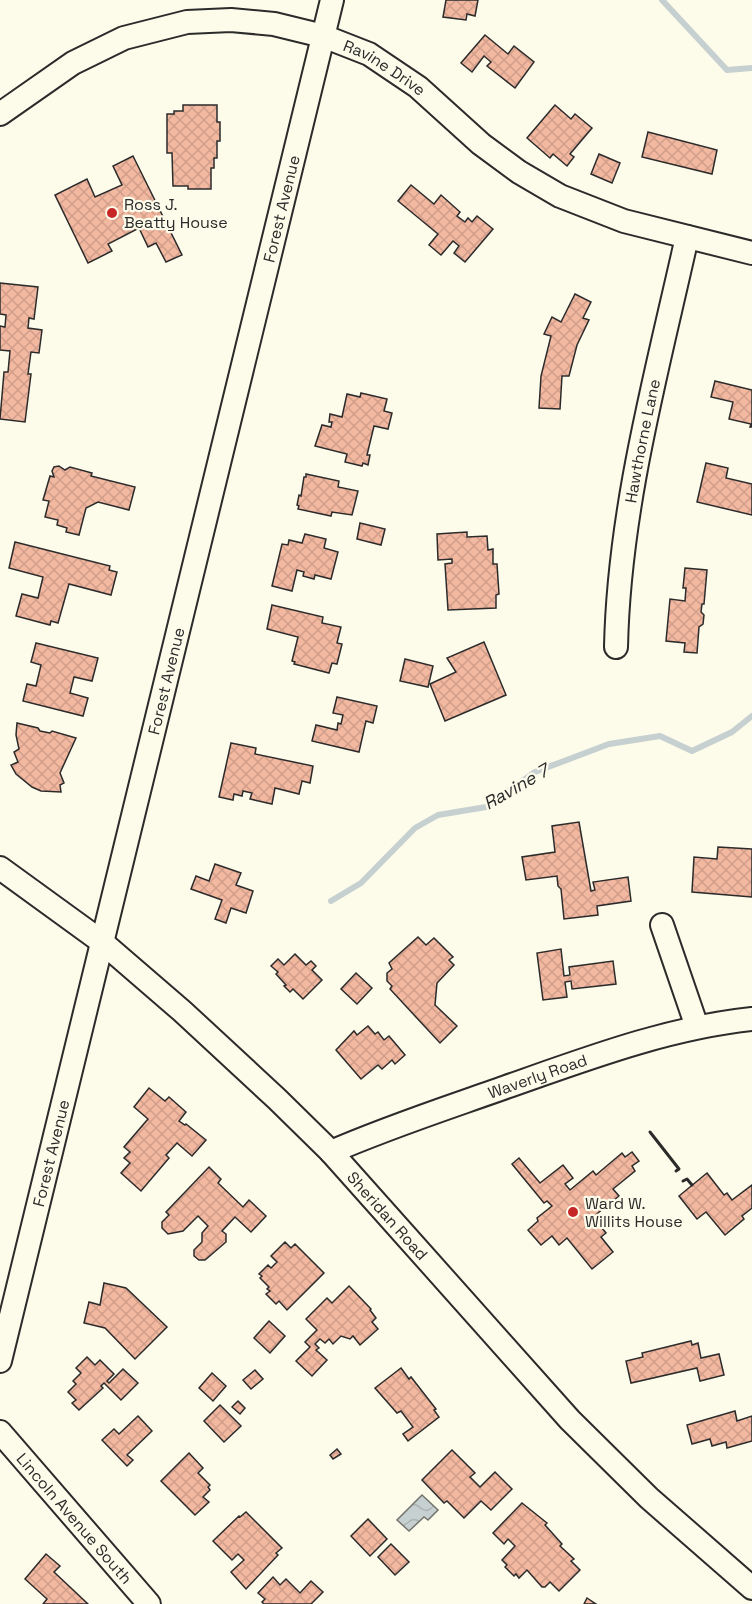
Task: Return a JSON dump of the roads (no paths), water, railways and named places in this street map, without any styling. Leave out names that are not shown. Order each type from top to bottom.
[{"type":"street","name":"Forest Avenue","points":[[0,1361],[332,0]]},
{"type":"street","name":"Ravine Drive","points":[[0,114],[65,68],[124,38],[187,22],[231,20],[274,24],[323,36],[369,54],[418,87],[481,144],[519,172],[560,196],[624,221],[752,253]]},
{"type":"street","name":"Hawthorne Lane","points":[[616,646],[616,619],[626,527],[641,443],[687,237]]},
{"type":"street","name":"Sheridan Road","points":[[0,868],[102,942],[277,1098],[331,1152],[570,1420],[649,1498],[752,1588]]},
{"type":"street","points":[[662,925],[697,1027]]},
{"type":"street","name":"Waverly Road","points":[[331,1152],[370,1135],[571,1064],[674,1032],[752,1018]]},
{"type":"street","name":"Lincoln Avenue South","points":[[0,1432],[149,1604]]},
{"type":"water","points":[[422,1495],[438,1510],[428,1520],[424,1517],[409,1531],[397,1520]]},
{"type":"waterway","name":"Ravine 7","points":[[662,0],[727,70],[752,68]]},
{"type":"waterway","name":"Ravine 7","points":[[331,901],[361,883],[415,828],[438,815],[486,807],[535,772],[609,744],[660,736],[692,751],[732,732],[752,716]]},
{"type":"place","name":"Ross J. Beatty House","points":[[112,213]]},
{"type":"place","name":"Ward W. Willits House","points":[[573,1212]]}]
